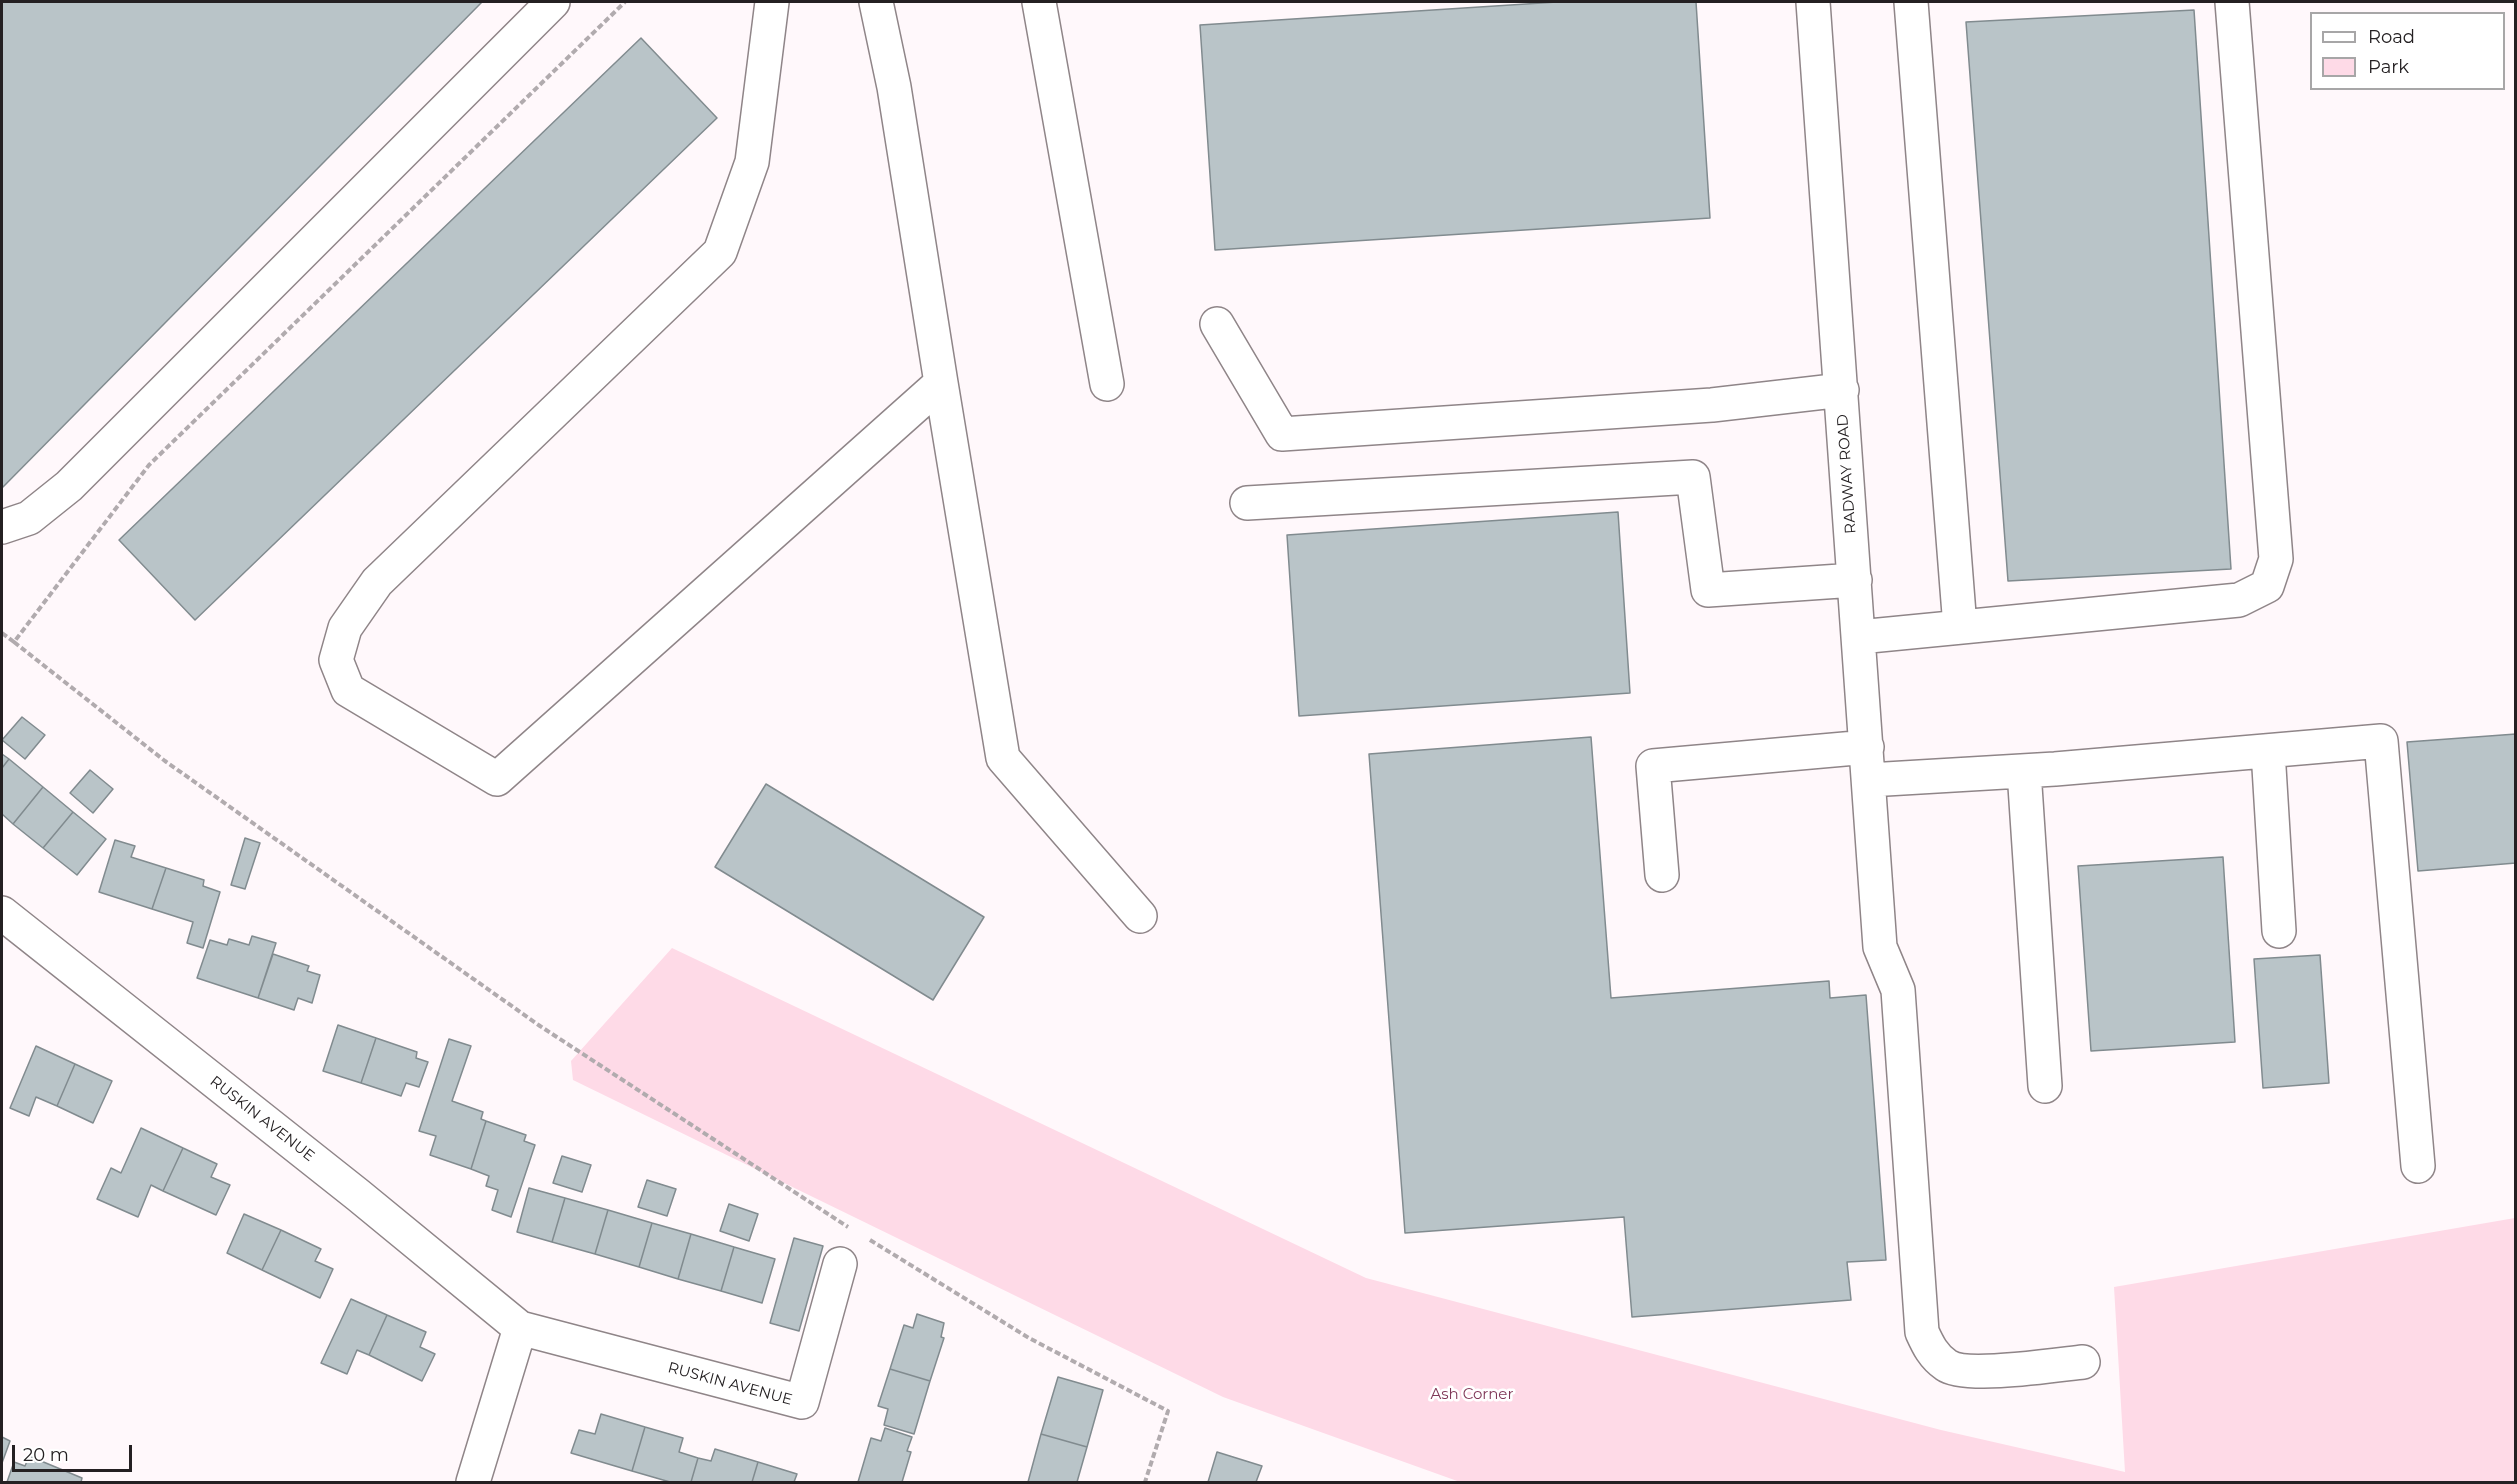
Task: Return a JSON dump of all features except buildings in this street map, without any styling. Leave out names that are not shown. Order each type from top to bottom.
[{"type":"street","points":[[2,527],[29,518],[69,486],[553,2]]},
{"type":"street","points":[[772,2],[752,162],[720,252],[377,582],[345,628],[336,660],[348,690],[497,779],[941,383]]},
{"type":"street","points":[[876,2],[894,87],[1003,758],[1140,916]]},
{"type":"street","points":[[1039,2],[1107,384]]},
{"type":"street","name":"RADWAY ROAD","points":[[1814,2],[1880,947],[1898,990],[1922,1332],[1931,1352],[1947,1367],[1969,1372],[2083,1362]]},
{"type":"street","points":[[1911,2],[1960,627]]},
{"type":"street","points":[[1859,637],[2239,600],[2267,586],[2276,559],[2232,2]]},
{"type":"street","points":[[1217,324],[1282,435],[1712,405],[1842,390]]},
{"type":"street","points":[[1247,503],[1693,477],[1708,590],[1855,580]]},
{"type":"street","points":[[1869,780],[2024,771],[2381,741],[2418,1166]]},
{"type":"street","points":[[1662,875],[1653,766],[1867,747]]},
{"type":"street","points":[[2268,751],[2278,931]]},
{"type":"street","points":[[2024,771],[2045,1086]]},
{"type":"street","name":"RUSKIN AVENUE","points":[[2,913],[358,1195],[520,1328],[802,1402],[840,1264]]},
{"type":"street","points":[[473,1482],[520,1328]]},
{"type":"path","points":[[14,642],[149,465],[625,2]]},
{"type":"path","points":[[2,633],[165,761],[540,1026],[852,1229],[1029,1338],[1168,1411],[1146,1482]]},
{"type":"path","points":[[840,1264],[852,1229]]},
{"type":"green space","name":"Ash Corner","points":[[672,948],[1366,1278],[1941,1430],[2125,1472],[2114,1287],[2515,1218],[2515,1482],[1460,1482],[1223,1397],[573,1080],[571,1061]]}]
